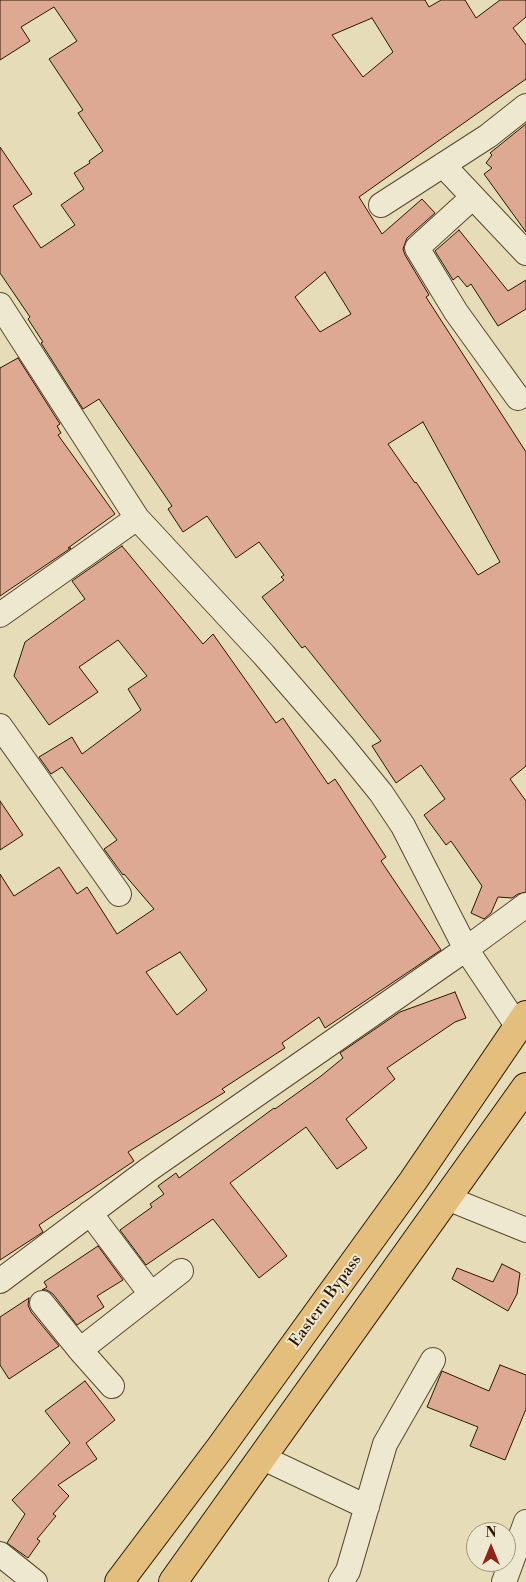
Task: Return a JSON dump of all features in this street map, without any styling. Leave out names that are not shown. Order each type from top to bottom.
[{"type":"highway","name":"Eastern Bypass","points":[[119,1582],[220,1448],[408,1189],[522,1021]]},
{"type":"highway","points":[[173,1582],[526,1087]]},
{"type":"street","points":[[381,205],[488,136],[526,106]]},
{"type":"street","points":[[443,165],[526,253]]},
{"type":"street","points":[[473,197],[417,248],[456,312],[518,398]]},
{"type":"street","points":[[0,305],[136,518],[264,656],[342,745],[381,793],[403,826],[466,949],[522,1021]]},
{"type":"street","points":[[0,615],[136,518]]},
{"type":"street","points":[[0,726],[119,894]]},
{"type":"street","points":[[0,1281],[148,1170],[466,949],[526,905]]},
{"type":"street","points":[[447,1198],[526,1230]]},
{"type":"street","points":[[90,1213],[151,1294]]},
{"type":"street","points":[[80,1350],[181,1271]]},
{"type":"street","points":[[42,1303],[112,1386]]},
{"type":"street","points":[[341,1582],[348,1571],[385,1444],[433,1360]]},
{"type":"street","points":[[261,1457],[367,1507]]},
{"type":"street","points":[[504,1582],[526,1522]]},
{"type":"street","points":[[0,1554],[35,1582]]},
{"type":"building","points":[[0,0],[425,0],[429,7],[441,0],[465,0],[476,18],[500,0],[526,0],[526,17],[513,28],[526,45],[526,79],[359,197],[382,234],[422,199],[435,213],[407,238],[403,249],[405,255],[429,295],[426,297],[526,452],[526,766],[510,779],[526,801],[526,892],[512,898],[498,897],[491,913],[484,919],[471,913],[482,886],[451,841],[446,845],[424,815],[445,799],[421,765],[396,783],[372,746],[381,741],[305,646],[302,648],[262,597],[284,580],[281,577],[284,575],[259,542],[236,558],[207,516],[183,532],[168,509],[172,506],[99,399],[83,409],[41,343],[43,342],[28,319],[30,317],[0,273],[0,147],[32,194],[13,206],[41,248],[75,225],[61,205],[84,189],[74,173],[90,163],[89,161],[103,151],[78,113],[83,110],[49,59],[77,41],[54,7],[21,27],[30,41],[0,60]],"holes":[[[372,18],[393,52],[363,77],[332,35]],[[325,272],[351,314],[320,332],[295,297]],[[423,422],[500,562],[478,575],[416,482],[388,444]]]},
{"type":"building","points":[[526,124],[526,232],[484,174],[492,168],[486,163],[492,155],[490,153]]},
{"type":"building","points":[[459,230],[508,291],[526,280],[526,309],[498,326],[471,284],[467,287],[458,276],[453,280],[435,251]]},
{"type":"building","points":[[18,358],[60,424],[57,426],[61,433],[58,435],[115,514],[68,548],[71,548],[0,596],[0,368]]},
{"type":"building","points":[[122,546],[203,644],[213,634],[276,723],[283,718],[328,784],[335,779],[386,857],[381,861],[441,950],[325,1028],[319,1017],[282,1043],[285,1048],[222,1089],[225,1092],[128,1152],[134,1161],[39,1225],[43,1232],[0,1260],[0,874],[14,896],[59,867],[77,894],[87,887],[117,934],[154,909],[123,875],[104,849],[117,840],[62,767],[51,774],[39,757],[72,737],[82,754],[141,710],[128,689],[147,676],[118,640],[79,667],[98,692],[49,725],[14,676],[25,642],[85,599],[72,581]],"holes":[[[180,952],[207,990],[177,1015],[146,972]]]},
{"type":"building","points":[[0,801],[23,835],[0,850]]},
{"type":"building","points":[[455,992],[466,1018],[455,1022],[387,1068],[395,1079],[346,1119],[367,1148],[337,1169],[306,1127],[230,1183],[287,1256],[259,1278],[213,1219],[146,1265],[120,1230],[152,1207],[150,1204],[164,1194],[158,1186],[176,1173],[179,1178],[321,1076],[343,1058],[340,1053],[400,1012]]},
{"type":"building","points":[[98,1246],[123,1280],[97,1296],[104,1307],[77,1325],[53,1294],[47,1290],[42,1290],[47,1287],[44,1282]]},
{"type":"building","points":[[502,1264],[520,1273],[517,1294],[508,1311],[452,1279],[457,1268],[493,1282]]},
{"type":"building","points":[[29,1298],[28,1305],[31,1312],[59,1346],[9,1379],[0,1365],[0,1317]]},
{"type":"building","points":[[500,1365],[526,1375],[526,1409],[505,1460],[470,1446],[478,1427],[427,1407],[442,1371],[489,1391]]},
{"type":"building","points":[[85,1381],[115,1420],[86,1443],[97,1459],[58,1485],[69,1496],[53,1514],[56,1516],[37,1539],[40,1541],[28,1558],[7,1543],[25,1514],[12,1500],[70,1443],[45,1411]]}]
